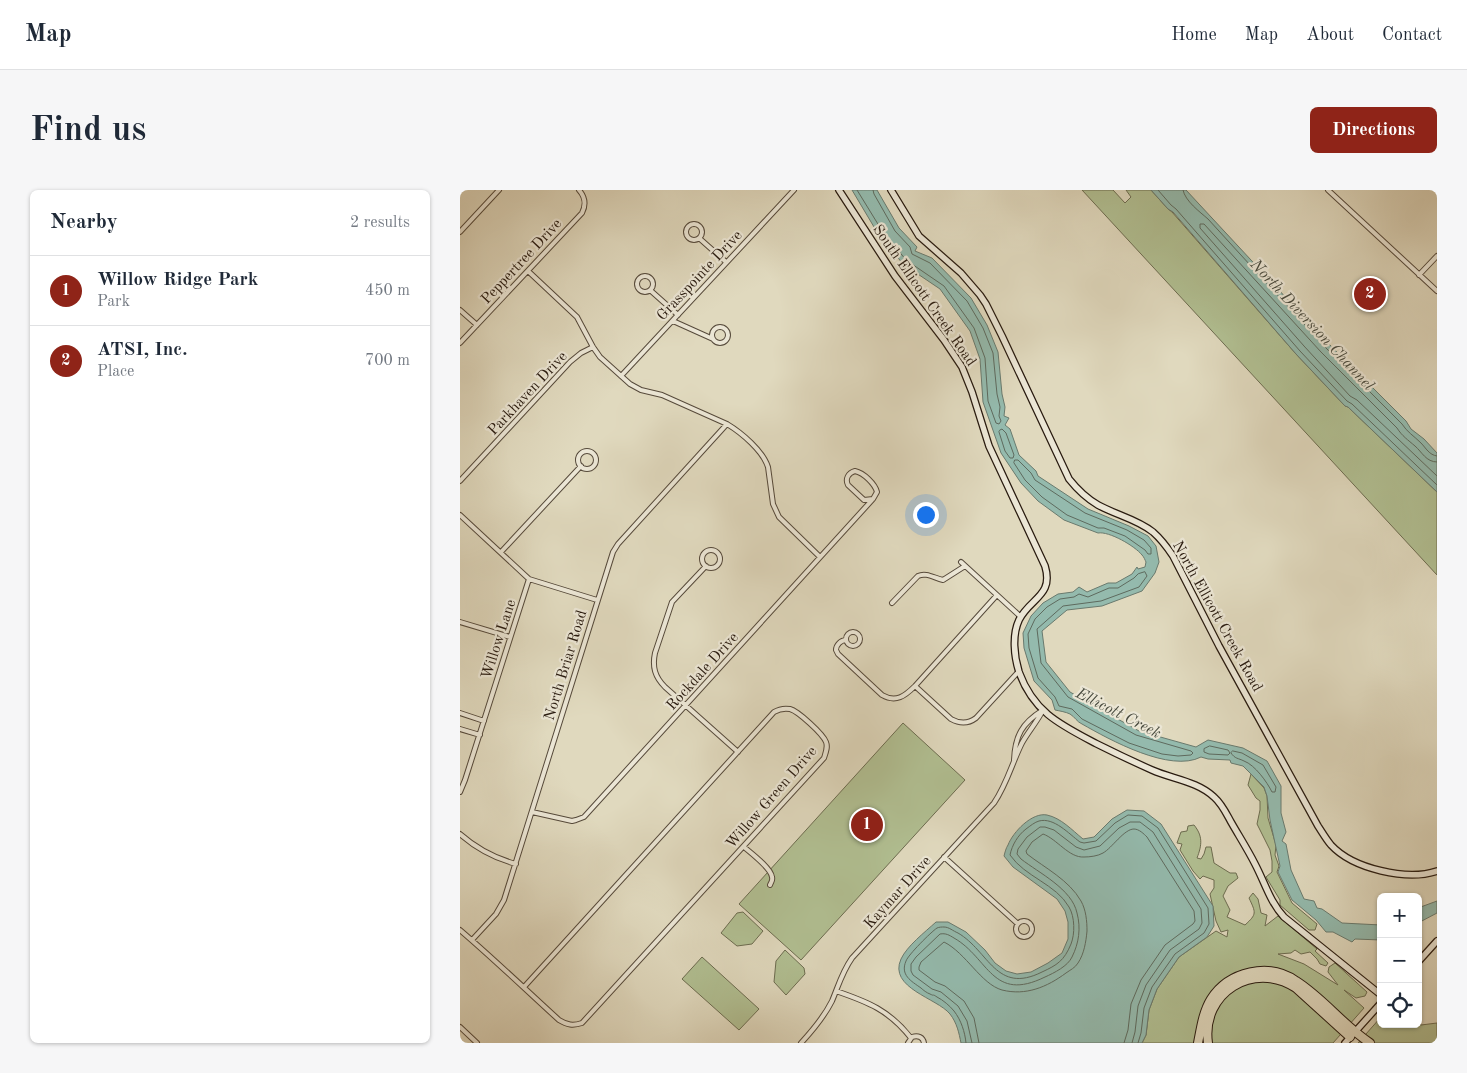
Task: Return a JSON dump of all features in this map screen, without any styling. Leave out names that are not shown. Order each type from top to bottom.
[{"type":"highway","points":[[1198,1043],[1204,1015],[1219,989],[1231,980],[1244,974],[1260,971],[1280,973],[1294,979],[1314,995],[1350,1037]]},
{"type":"highway","points":[[1208,1043],[1208,1027],[1216,1003],[1229,989],[1240,982],[1261,977],[1275,978],[1289,983],[1350,1037],[1370,1043]]},
{"type":"street","points":[[460,232],[499,190]]},
{"type":"street","name":"Peppertree Drive","points":[[460,344],[582,214],[585,202],[579,190]]},
{"type":"street","name":"Grasspointe Drive","points":[[621,376],[794,190]]},
{"type":"street","name":"South Ellicott Creek Road","points":[[839,190],[895,276],[955,355],[968,380],[989,446],[1045,566],[1047,574],[1045,588],[1021,617],[1016,628],[1014,640],[1019,671],[1030,693],[1043,710],[1062,726],[1152,770],[1198,786],[1214,797],[1222,806],[1256,865],[1276,908],[1284,917],[1377,992]]},
{"type":"street","name":"North Ellicott Creek Road","points":[[891,190],[919,236],[961,273],[986,304],[1069,479],[1090,500],[1153,532],[1173,556],[1198,607],[1318,826],[1332,845],[1356,862],[1379,870],[1416,875],[1437,871]]},
{"type":"street","points":[[1328,190],[1437,291]]},
{"type":"street","points":[[693,224],[699,227],[701,231],[699,238],[694,240],[689,238],[686,234],[688,227],[693,224]]},
{"type":"street","points":[[699,238],[726,262]]},
{"type":"street","points":[[1419,275],[1437,256]]},
{"type":"street","points":[[528,271],[577,317],[600,357],[635,388],[662,395],[727,424],[735,429],[762,455],[768,467],[773,504],[779,517],[820,557]]},
{"type":"street","points":[[644,277],[650,279],[652,283],[650,290],[640,291],[637,286],[639,279],[644,277]]},
{"type":"street","points":[[650,290],[678,315]]},
{"type":"street","points":[[460,310],[477,325]]},
{"type":"street","points":[[673,321],[713,340],[720,343],[728,337],[727,332],[722,328],[716,328],[713,332],[713,340]]},
{"type":"street","name":"Parkhaven Drive","points":[[460,481],[570,362],[581,353],[593,347]]},
{"type":"street","name":"North Briar Road","points":[[472,940],[501,907],[516,864],[609,560],[615,548],[727,424]]},
{"type":"street","points":[[586,451],[593,453],[596,459],[592,467],[587,469],[581,466],[578,458],[581,453],[586,451]]},
{"type":"street","points":[[501,552],[581,466]]},
{"type":"street","points":[[852,472],[858,472],[876,487],[876,495],[873,499],[864,500],[848,485],[847,479],[852,472]]},
{"type":"street","name":"Rockdale Drive","points":[[532,812],[572,821],[584,816],[873,499]]},
{"type":"street","points":[[460,515],[529,579],[597,600]]},
{"type":"street","points":[[711,550],[718,553],[720,558],[717,566],[711,568],[706,566],[702,561],[703,555],[711,550]]},
{"type":"street","points":[[961,562],[1021,617]]},
{"type":"street","points":[[706,566],[672,602],[669,608],[654,660],[655,671],[661,682],[738,752]]},
{"type":"street","points":[[892,603],[918,576],[926,574],[943,580],[965,566]]},
{"type":"street","name":"Willow Lane","points":[[460,792],[529,579]]},
{"type":"street","points":[[846,640],[843,640],[836,646],[836,652],[882,695],[902,698],[997,595]]},
{"type":"street","points":[[460,622],[510,637]]},
{"type":"street","points":[[915,686],[951,719],[956,722],[965,723],[971,722],[976,718],[1019,671]]},
{"type":"street","name":"Willow Green Drive","points":[[460,930],[564,1023],[573,1026],[582,1023],[824,758],[826,744],[822,735],[795,711],[787,708],[774,712],[524,987]]},
{"type":"street","name":"Kaymar Drive","points":[[1014,760],[1015,746],[1019,734],[1032,717],[1043,710]]},
{"type":"street","name":"Kaymar Drive","points":[[801,1043],[825,1014],[843,972],[852,958],[994,802],[1006,783],[1014,760],[1043,710]]},
{"type":"street","points":[[460,713],[484,721]]},
{"type":"street","points":[[460,728],[480,735]]},
{"type":"street","points":[[460,834],[483,852],[516,864]]},
{"type":"street","points":[[744,847],[769,870],[772,876],[770,884]]},
{"type":"street","points":[[944,857],[1018,924]]},
{"type":"street","points":[[1022,921],[1030,924],[1032,929],[1030,935],[1023,938],[1018,935],[1016,930],[1018,924],[1022,921]]},
{"type":"street","points":[[1422,958],[1437,941]]},
{"type":"street","points":[[836,991],[865,1001],[884,1011],[901,1025],[911,1038]]},
{"type":"street","points":[[1350,1037],[1377,1007]]},
{"type":"street","points":[[460,1027],[478,1043]]},
{"type":"street","points":[[908,1043],[915,1036],[920,1037],[924,1043]]},
{"type":"green space","points":[[1082,190],[1113,190],[1125,203],[1131,197],[1126,190],[1151,190],[1296,354],[1345,406],[1437,492],[1437,575]]},
{"type":"green space","points":[[903,723],[965,780],[801,960],[739,904]]},
{"type":"green space","points":[[1251,774],[1264,788],[1267,796],[1268,818],[1276,845],[1275,855],[1279,866],[1277,872],[1292,903],[1317,924],[1315,930],[1309,930],[1280,905],[1280,900],[1266,877],[1272,872],[1272,861],[1270,850],[1257,824],[1260,801],[1248,785]]},
{"type":"green space","points":[[1194,825],[1201,841],[1197,858],[1201,859],[1206,847],[1211,847],[1214,863],[1230,873],[1236,873],[1238,878],[1228,886],[1223,896],[1230,910],[1227,917],[1245,925],[1254,913],[1249,898],[1253,893],[1258,899],[1261,913],[1267,915],[1265,926],[1278,916],[1317,949],[1315,951],[1328,963],[1326,966],[1320,964],[1310,952],[1301,954],[1295,950],[1291,953],[1278,954],[1304,964],[1338,985],[1328,972],[1329,967],[1335,963],[1367,992],[1365,996],[1356,998],[1344,990],[1364,1008],[1333,1043],[1142,1043],[1146,1035],[1149,1010],[1157,989],[1179,957],[1216,931],[1227,937],[1228,930],[1221,932],[1216,921],[1210,894],[1214,888],[1214,880],[1203,876],[1200,879],[1180,850],[1182,844],[1177,843],[1181,832],[1187,831],[1188,826]]},
{"type":"green space","points":[[743,912],[763,931],[752,944],[737,946],[721,933],[737,913]]},
{"type":"green space","points":[[785,950],[804,968],[805,974],[786,995],[774,982],[776,961]]},
{"type":"green space","points":[[702,957],[759,1009],[739,1030],[682,979]]},
{"type":"green space","points":[[1377,1022],[1377,1028],[1422,1028],[1422,1025],[1437,1023],[1437,1043],[1358,1043]]},
{"type":"water","name":"Ellicott Creek","points":[[852,190],[877,190],[899,228],[917,247],[915,251],[932,258],[971,298],[987,325],[998,352],[1005,407],[1004,416],[1009,418],[1005,425],[1010,429],[1019,455],[1036,471],[1038,476],[1088,509],[1148,536],[1156,546],[1159,562],[1155,573],[1142,591],[1102,606],[1067,610],[1042,631],[1046,662],[1070,692],[1139,731],[1196,747],[1208,740],[1243,748],[1267,761],[1281,786],[1281,813],[1286,832],[1282,841],[1286,844],[1291,870],[1304,899],[1314,901],[1317,908],[1322,909],[1342,923],[1377,925],[1377,940],[1355,939],[1352,942],[1333,932],[1326,932],[1316,920],[1292,900],[1278,872],[1280,866],[1264,787],[1243,766],[1231,763],[1230,760],[1201,757],[1188,761],[1173,761],[1157,758],[1124,746],[1080,723],[1070,714],[1055,710],[1052,700],[1034,681],[1024,648],[1023,633],[1031,616],[1043,603],[1058,594],[1073,592],[1079,587],[1087,592],[1108,583],[1116,583],[1132,574],[1137,567],[1138,569],[1145,567],[1146,562],[1139,551],[1121,540],[1109,534],[1098,533],[1064,520],[1038,501],[1021,483],[1001,453],[983,402],[980,359],[970,331],[940,289],[903,264],[877,232]]},
{"type":"water","points":[[1151,190],[1186,190],[1329,344],[1406,421],[1411,429],[1424,439],[1437,453],[1437,492],[1345,406],[1296,354],[1173,212]]},
{"type":"water","points":[[1127,810],[1144,811],[1161,824],[1213,906],[1214,926],[1207,937],[1179,957],[1157,989],[1149,1010],[1146,1035],[1142,1043],[961,1043],[956,1024],[950,1014],[944,1008],[907,985],[901,978],[899,969],[901,959],[907,949],[936,922],[948,922],[966,932],[985,950],[995,963],[1006,971],[1017,974],[1031,972],[1048,963],[1062,953],[1068,939],[1068,922],[1065,911],[1057,899],[1013,867],[1004,856],[1010,840],[1024,824],[1041,815],[1057,819],[1083,839],[1094,837],[1112,819]]},
{"type":"water","points":[[1437,901],[1437,913],[1422,921],[1422,907]]},
{"type":"place","name":"ATSI, Inc.","points":[[1370,294]]},
{"type":"place","name":"Willow Ridge Park","points":[[867,825]]},
{"type":"water label","name":"North Diversion Channel","points":[[1313,324]]}]
